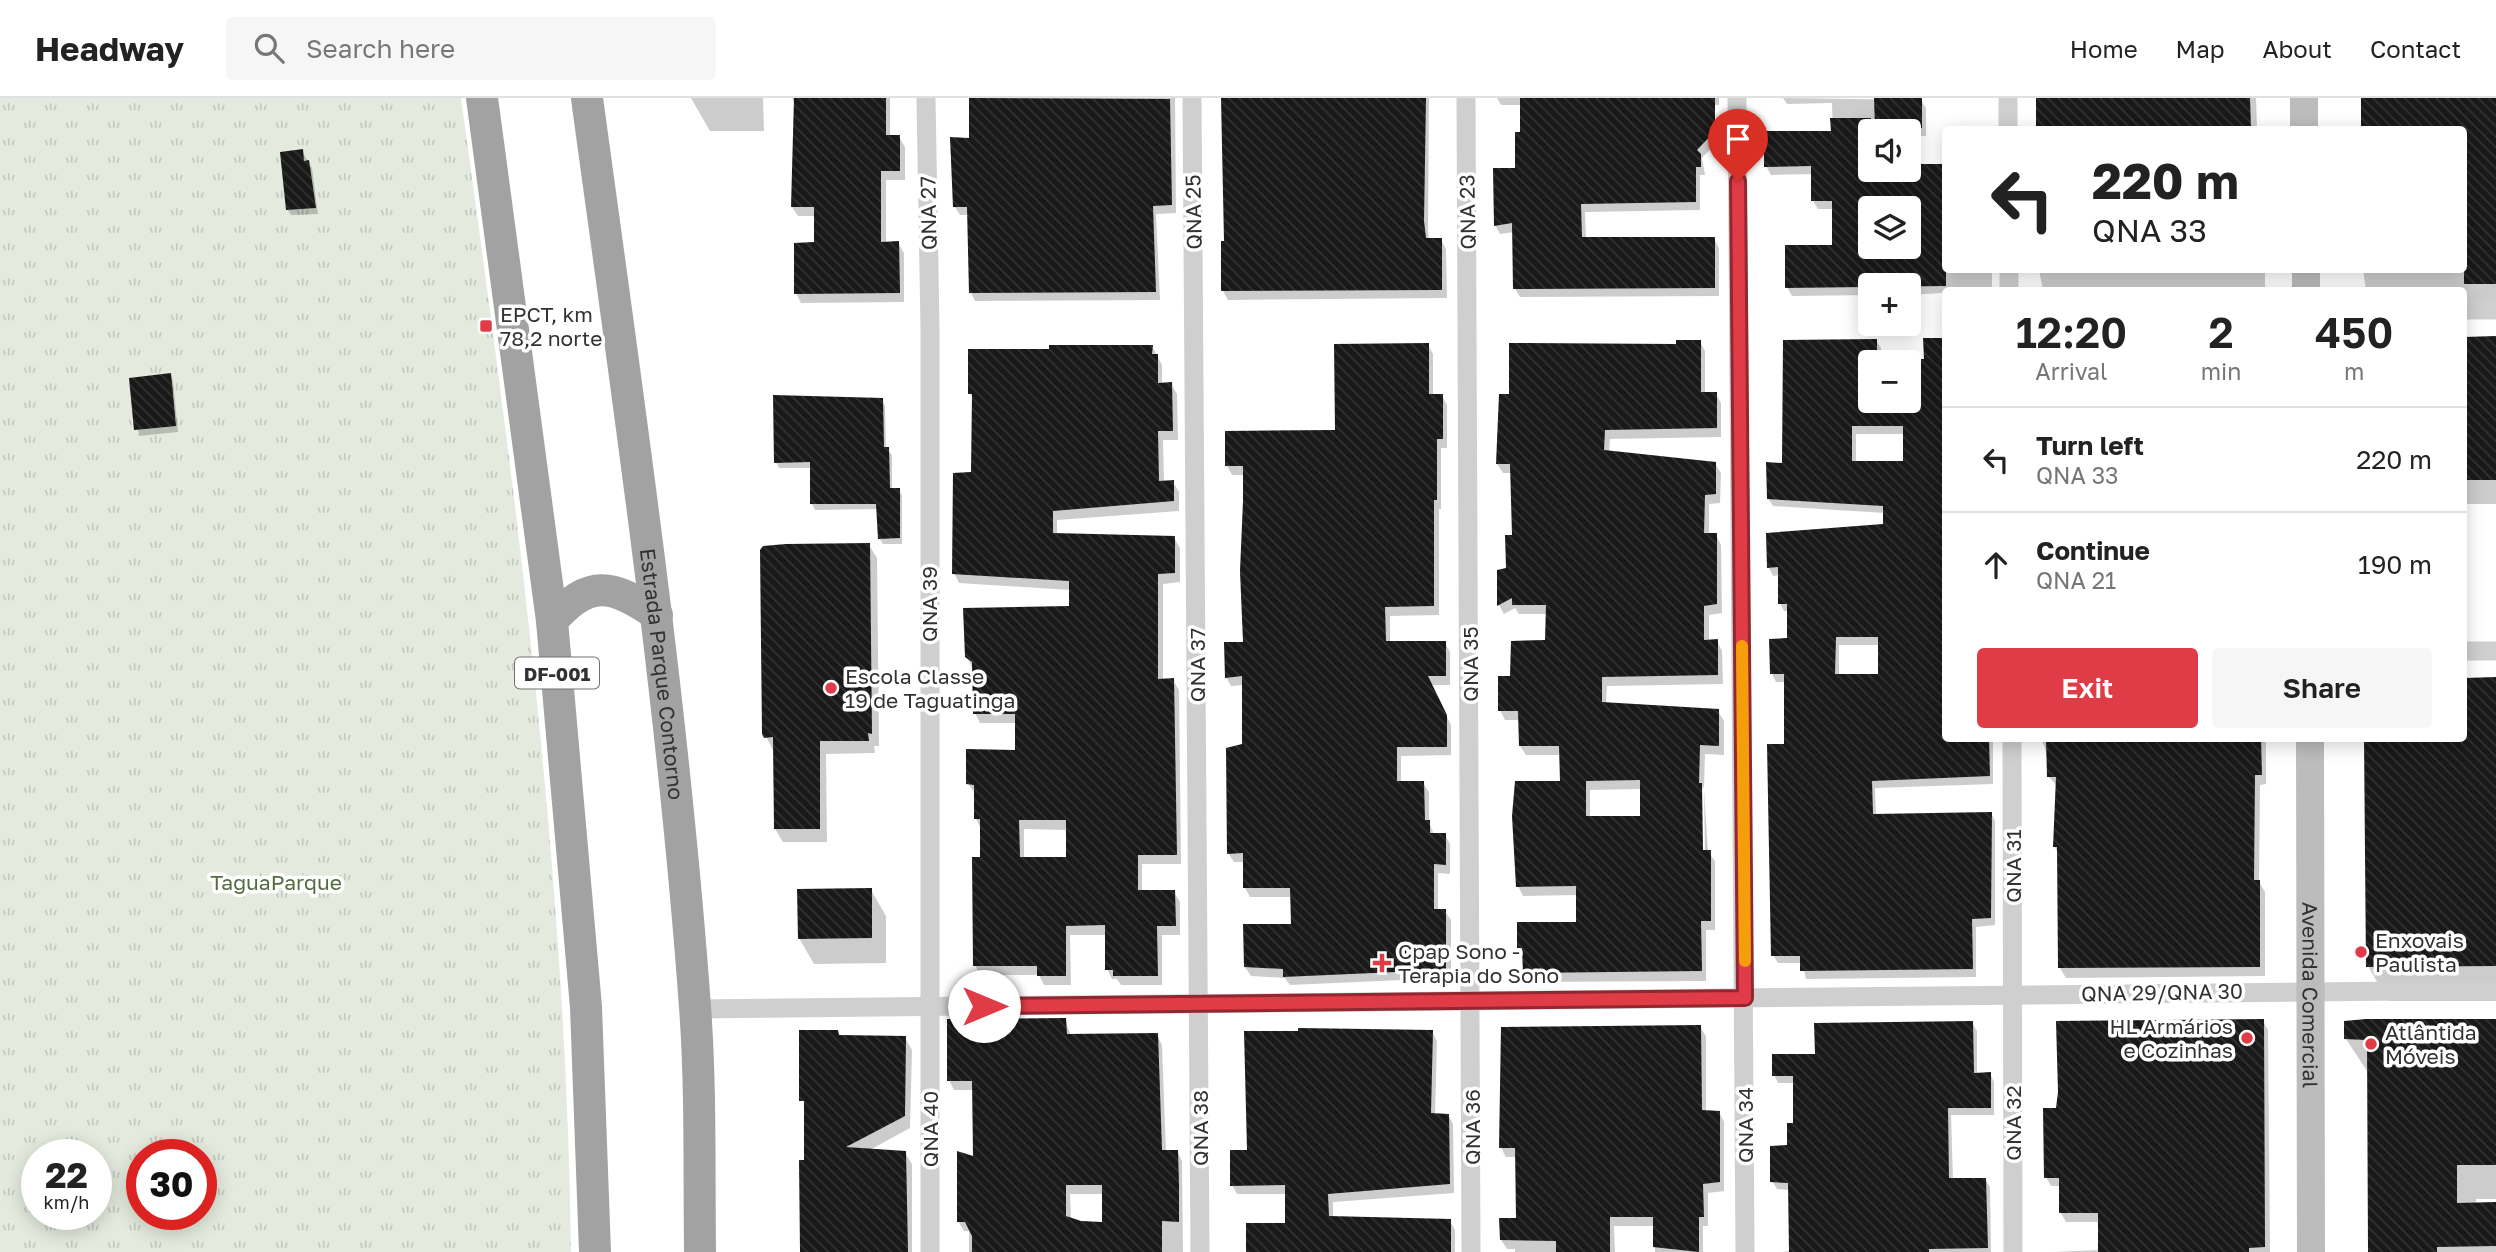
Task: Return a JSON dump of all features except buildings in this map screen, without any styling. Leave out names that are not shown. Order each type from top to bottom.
[{"type":"highway","name":"DF-001","points":[[482,98],[552,621],[586,1007],[595,1252]]},
{"type":"highway","name":"Estrada Parque Contorno","points":[[587,98],[657,615],[696,1009],[700,1252]]},
{"type":"highway","points":[[552,621],[570,600],[591,590],[633,597],[657,615]]},
{"type":"main road","points":[[2304,98],[2304,126]]},
{"type":"main road","name":"Avenida Comercial","points":[[2309,742],[2311,1252]]},
{"type":"street","name":"QNA 27","points":[[926,98],[930,329]]},
{"type":"street","name":"QNA 25","points":[[1192,98],[1194,326]]},
{"type":"street","name":"QNA 23","points":[[1466,98],[1468,327]]},
{"type":"street","name":"QNA 34","points":[[1737,98],[1745,1252]]},
{"type":"street","points":[[2008,98],[2008,126]]},
{"type":"street","points":[[2467,310],[2496,310]]},
{"type":"street","name":"QNA 37","points":[[1194,326],[1200,1004]]},
{"type":"street","name":"QNA 35","points":[[1468,327],[1472,1001]]},
{"type":"street","name":"QNA 39","points":[[929,1006],[930,329]]},
{"type":"street","points":[[2467,651],[2496,651]]},
{"type":"street","name":"QNA 31","points":[[2012,742],[2014,994]]},
{"type":"street","name":"QNA 29/QNA 30","points":[[696,1009],[2496,990]]},
{"type":"street","name":"QNA 32","points":[[2013,1252],[2014,994]]},
{"type":"street","name":"QNA 36","points":[[1471,1252],[1472,1001]]},
{"type":"street","name":"QNA 38","points":[[1200,1004],[1200,1252]]},
{"type":"street","name":"QNA 40","points":[[929,1006],[930,1252]]},
{"type":"green space","name":"TaguaParque","points":[[0,98],[461,98],[518,529],[548,818],[567,1107],[571,1252],[0,1252]]},
{"type":"slow traffic","points":[[1742,646],[1745,961]]},
{"type":"place","name":"EPCT, km 78,2 norte","points":[[486,326]]},
{"type":"place","name":"Escola Classe 19 de Taguatinga","points":[[831,688]]},
{"type":"place","name":"Enxovais Paulista","points":[[2361,952]]},
{"type":"place","name":"Cpap Sono - Terapia do Sono","points":[[1382,963]]},
{"type":"place","name":"HL Armários e Cozinhas","points":[[2247,1038]]},
{"type":"place","name":"Atlântida Móveis","points":[[2371,1044]]},
{"type":"route","points":[[984,1006],[1745,998],[1738,181]]}]
